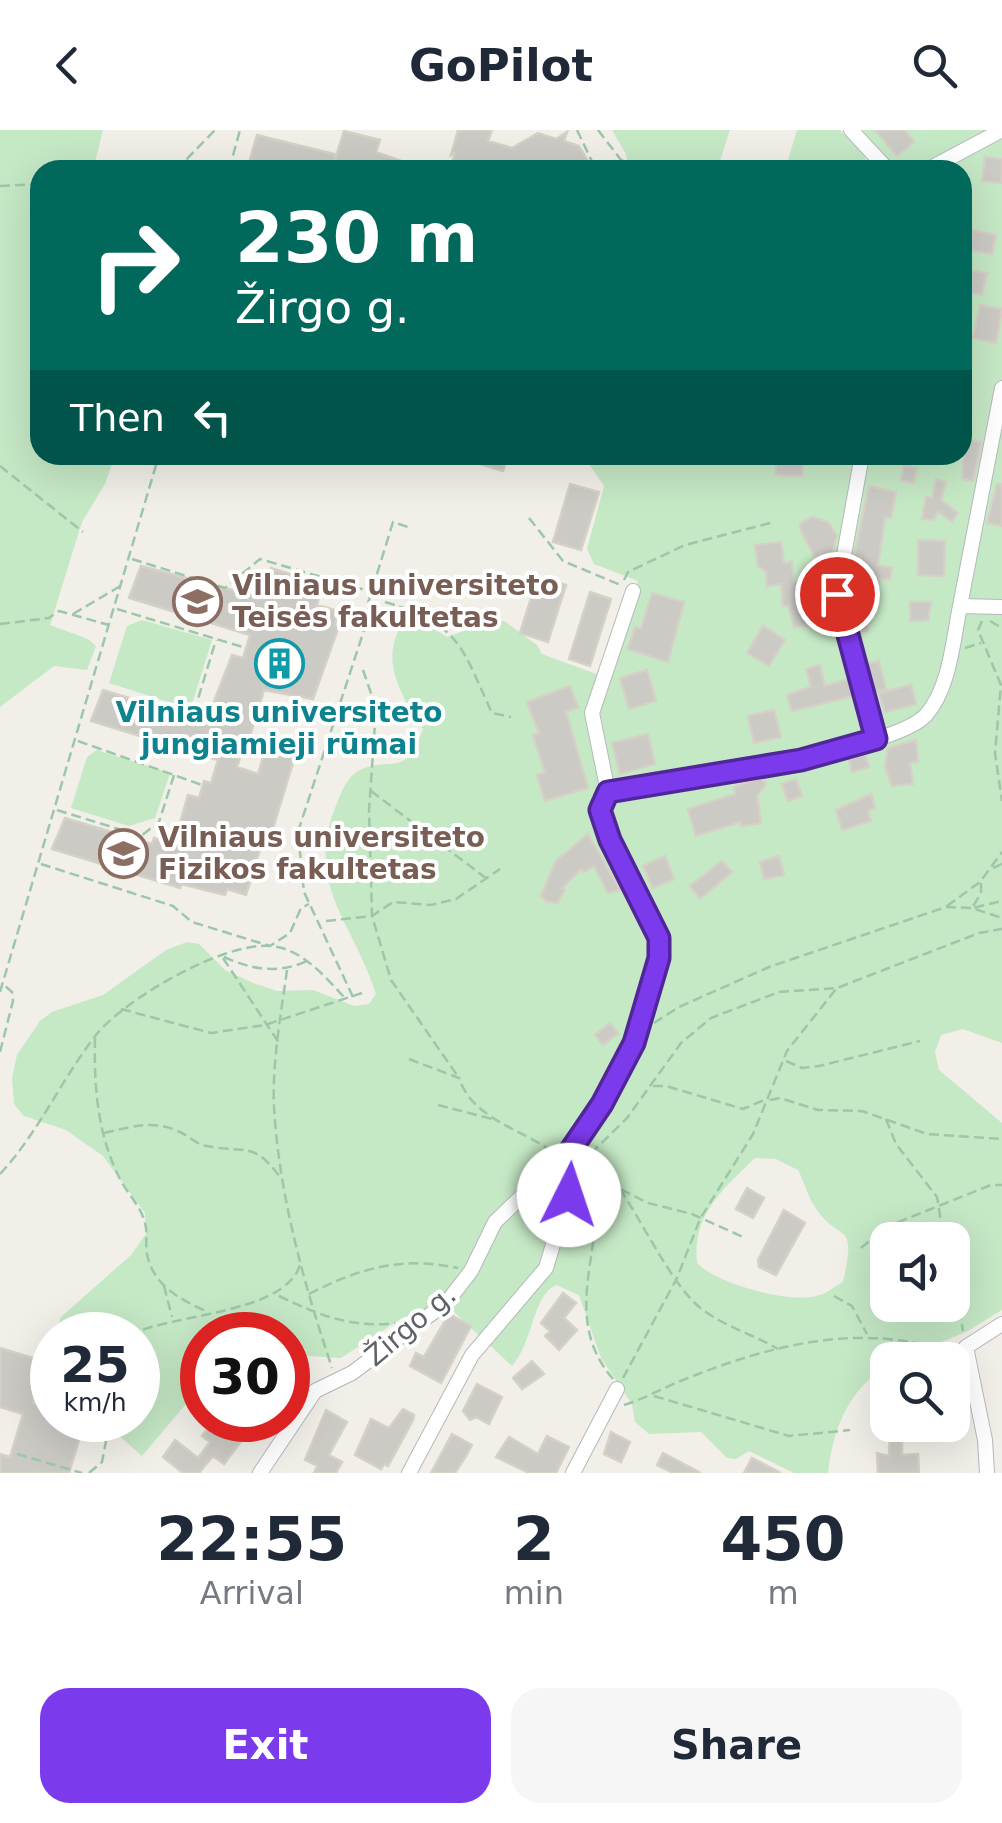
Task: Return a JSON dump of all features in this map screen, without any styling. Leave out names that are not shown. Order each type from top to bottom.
[{"type":"street","points":[[851,130],[879,160]]},
{"type":"street","points":[[946,160],[1002,130]]},
{"type":"street","points":[[608,792],[801,760],[876,739],[921,720],[930,712],[947,667],[1002,388]]},
{"type":"street","points":[[860,465],[837,594],[876,739]]},
{"type":"street","name":"Žirgo g.","points":[[260,1473],[315,1392],[352,1373],[448,1302],[471,1271],[495,1222],[568,1168],[638,1034],[659,958],[659,938],[610,840],[600,810],[608,792],[592,713],[628,588]]},
{"type":"street","points":[[960,606],[1002,607]]},
{"type":"street","points":[[409,1473],[472,1355],[546,1268],[569,1195],[568,1168]]},
{"type":"street","points":[[970,1344],[1002,1324]]},
{"type":"street","points":[[970,1367],[985,1440],[987,1473]]},
{"type":"street","points":[[573,1473],[618,1386]]},
{"type":"path","points":[[186,160],[214,130]]},
{"type":"path","points":[[232,160],[240,130]]},
{"type":"path","points":[[577,130],[591,160]]},
{"type":"path","points":[[598,130],[620,160]]},
{"type":"path","points":[[0,186],[30,184]]},
{"type":"path","points":[[0,1052],[13,1001],[12,992],[1,988],[156,465]]},
{"type":"path","points":[[0,466],[83,532]]},
{"type":"path","points":[[529,518],[563,560],[628,588],[628,572],[685,545],[774,522]]},
{"type":"path","points":[[353,998],[309,904],[300,874],[300,842],[295,841],[368,618],[371,592],[393,522],[408,527]]},
{"type":"path","points":[[130,559],[226,588],[260,559],[371,592]]},
{"type":"path","points":[[72,615],[122,585]]},
{"type":"path","points":[[385,602],[434,619],[462,644],[492,713],[510,717]]},
{"type":"path","points":[[116,608],[246,648]]},
{"type":"path","points":[[0,624],[49,618],[59,611],[111,626]]},
{"type":"path","points":[[1002,628],[980,621],[978,630],[1001,685],[995,753],[1002,800]]},
{"type":"path","points":[[194,712],[216,638]]},
{"type":"path","points":[[364,670],[376,708],[370,790],[372,916],[391,980],[463,1089],[498,1121],[568,1168],[586,1186],[596,1206],[598,1224],[584,1283],[586,1318],[606,1371],[618,1386],[677,1278],[700,1220],[770,1099],[799,1032],[837,988]]},
{"type":"path","points":[[77,740],[175,772],[202,785]]},
{"type":"path","points":[[56,810],[141,836],[158,822],[175,772]]},
{"type":"path","points":[[370,790],[487,880]]},
{"type":"path","points":[[638,1034],[679,1007],[742,978],[946,906],[980,882],[1002,852]]},
{"type":"path","points":[[39,863],[174,906],[192,922],[308,961],[345,998]]},
{"type":"path","points":[[992,869],[1002,864]]},
{"type":"path","points":[[326,921],[372,916],[393,902],[431,904],[456,899],[500,869]]},
{"type":"path","points":[[972,908],[981,893],[980,882]]},
{"type":"path","points":[[972,908],[1002,901]]},
{"type":"path","points":[[0,1174],[30,1142],[95,1037],[120,1009],[152,988],[222,957],[270,946],[290,934],[301,908],[309,904]]},
{"type":"path","points":[[946,906],[972,908],[1002,918]]},
{"type":"path","points":[[568,1168],[586,1159],[652,1086],[681,1043],[711,1018],[779,992],[837,988],[979,933],[1002,929]]},
{"type":"path","points":[[222,957],[260,969],[287,970],[308,961]]},
{"type":"path","points":[[222,957],[279,1044]]},
{"type":"path","points":[[287,970],[274,1104],[281,1178],[307,1294],[336,1378]]},
{"type":"path","points":[[120,1009],[210,1033],[265,1024],[362,993]]},
{"type":"path","points":[[95,1037],[94,1086],[102,1134],[118,1177],[145,1222],[147,1253],[154,1276],[206,1311]]},
{"type":"path","points":[[784,1060],[802,1068],[819,1066],[920,1041]]},
{"type":"path","points":[[409,1059],[459,1078]]},
{"type":"path","points":[[652,1086],[666,1086],[743,1109],[780,1098],[818,1110],[862,1111],[928,1134],[1002,1139]]},
{"type":"path","points":[[438,1104],[498,1121]]},
{"type":"path","points":[[885,1118],[896,1144],[937,1197],[941,1222]]},
{"type":"path","points":[[102,1134],[143,1124],[164,1124],[202,1146],[244,1146],[264,1156],[281,1178]]},
{"type":"path","points":[[586,1159],[620,1189],[657,1207],[743,1237]]},
{"type":"path","points":[[862,1248],[886,1227],[991,1185],[1002,1185]]},
{"type":"path","points":[[620,1189],[698,1306],[726,1326],[753,1334],[781,1350]]},
{"type":"path","points":[[160,1323],[277,1295],[294,1281],[301,1261]]},
{"type":"path","points":[[307,1294],[358,1269],[400,1261],[471,1271]]},
{"type":"path","points":[[164,1286],[172,1318]]},
{"type":"path","points":[[277,1295],[313,1313],[373,1326],[418,1322]]},
{"type":"path","points":[[834,1296],[852,1306],[867,1334]]},
{"type":"path","points":[[608,1404],[625,1405],[716,1367],[781,1350],[867,1334],[921,1342]]},
{"type":"path","points":[[652,1395],[789,1436],[850,1430]]},
{"type":"path","points":[[89,1473],[102,1462],[106,1442]]},
{"type":"path","points":[[17,1454],[82,1473]]},
{"type":"green space","points":[[0,130],[103,130],[96,160],[30,160],[30,465],[112,465],[82,522],[50,625],[88,639],[96,646],[87,670],[54,666],[0,707]]},
{"type":"green space","points":[[612,130],[730,130],[720,160],[627,160]]},
{"type":"green space","points":[[797,130],[840,130],[865,160],[788,160]]},
{"type":"green space","points":[[862,130],[1002,130],[1002,1043],[963,1029],[941,1035],[935,1052],[939,1070],[1002,1123],[1002,1310],[941,1342],[870,1342],[870,1379],[845,1412],[828,1473],[794,1473],[749,1451],[736,1459],[727,1458],[701,1432],[649,1434],[635,1422],[632,1404],[601,1358],[579,1295],[556,1285],[542,1299],[512,1366],[454,1312],[423,1311],[402,1318],[341,1358],[310,1356],[310,1312],[180,1312],[180,1411],[160,1435],[160,1312],[67,1312],[131,1255],[146,1234],[145,1213],[103,1156],[66,1130],[24,1116],[14,1104],[12,1078],[17,1055],[40,1021],[52,1012],[103,995],[166,950],[187,942],[199,944],[225,970],[253,983],[277,991],[313,990],[354,1006],[369,1004],[376,994],[335,901],[326,857],[328,831],[348,781],[370,766],[403,761],[423,729],[394,671],[394,642],[411,614],[447,637],[485,623],[504,621],[537,645],[542,654],[607,678],[638,581],[594,564],[587,549],[604,486],[590,465],[972,465],[972,160],[889,160]],"holes":[[[755,1158],[776,1159],[798,1170],[815,1207],[847,1240],[843,1282],[820,1295],[788,1297],[736,1285],[697,1263],[704,1217]]]},
{"type":"green space","points":[[142,620],[212,640],[193,701],[184,707],[109,683],[127,626]]},
{"type":"green space","points":[[97,750],[170,773],[155,818],[129,826],[71,808],[87,757]]},
{"type":"green space","points":[[126,1442],[154,1442],[142,1456]]},
{"type":"building","points":[[458,130],[492,130],[488,141],[512,148],[538,133],[556,139],[567,132],[564,141],[579,146],[587,160],[453,160],[455,153],[451,155]]},
{"type":"building","points":[[875,130],[905,130],[914,142],[897,156]]},
{"type":"building","points":[[344,131],[380,140],[376,152],[398,160],[335,160]]},
{"type":"building","points":[[257,135],[334,154],[335,160],[250,160]]},
{"type":"building","points":[[985,157],[1002,159],[1002,183],[982,181]]},
{"type":"building","points":[[973,230],[996,235],[992,254],[972,251]]},
{"type":"building","points":[[972,270],[987,273],[982,295],[972,293]]},
{"type":"building","points":[[980,305],[1002,309],[996,343],[973,338]]},
{"type":"building","points":[[972,440],[981,442],[973,481],[962,479],[963,465],[972,465]]},
{"type":"building","points":[[484,465],[505,465],[503,471]]},
{"type":"building","points":[[776,465],[803,465],[802,476],[776,475]]},
{"type":"building","points":[[904,466],[917,468],[914,483],[901,481]]},
{"type":"building","points":[[936,479],[946,482],[941,500],[958,513],[952,522],[938,512],[933,520],[922,519],[926,497],[932,498]]},
{"type":"building","points":[[570,484],[599,492],[581,550],[553,542]]},
{"type":"building","points":[[997,484],[1002,484],[1002,526],[987,523]]},
{"type":"building","points":[[869,486],[896,492],[891,518],[885,517],[878,565],[892,568],[890,580],[880,578],[878,588],[856,584],[861,558],[854,557]]},
{"type":"building","points":[[812,517],[828,522],[837,536],[832,553],[824,558],[821,554],[815,557],[801,531],[800,524]]},
{"type":"building","points":[[918,540],[945,541],[944,576],[918,575]]},
{"type":"building","points":[[781,542],[784,563],[792,562],[794,582],[808,581],[817,624],[794,627],[789,606],[783,606],[781,584],[767,586],[766,572],[758,566],[755,545]]},
{"type":"building","points":[[141,566],[262,598],[271,568],[323,584],[317,605],[339,611],[335,625],[339,626],[313,699],[264,690],[249,740],[246,739],[237,767],[258,774],[268,740],[281,744],[279,751],[295,756],[268,845],[262,843],[246,895],[227,889],[225,895],[181,884],[180,888],[52,849],[65,818],[152,844],[154,838],[191,849],[197,828],[180,823],[188,795],[199,798],[204,781],[211,783],[218,760],[91,721],[103,690],[192,717],[194,712],[208,717],[232,655],[243,658],[250,635],[129,598]]},
{"type":"building","points":[[538,576],[566,585],[548,642],[520,633]]},
{"type":"building","points":[[590,592],[611,599],[590,666],[569,659]]},
{"type":"building","points":[[652,593],[684,602],[668,662],[628,649],[635,627],[641,629]]},
{"type":"building","points":[[910,602],[931,602],[928,620],[910,621]]},
{"type":"building","points":[[852,608],[869,609],[868,631],[858,631]]},
{"type":"building","points":[[763,626],[785,640],[769,666],[747,653]]},
{"type":"building","points":[[879,661],[886,689],[875,691],[867,664]]},
{"type":"building","points":[[820,665],[825,686],[849,679],[854,696],[792,711],[787,695],[811,687],[806,669]]},
{"type":"building","points":[[647,670],[656,701],[629,709],[620,678]]},
{"type":"building","points":[[911,685],[916,704],[885,712],[879,693]]},
{"type":"building","points":[[570,686],[578,707],[566,712],[588,788],[545,801],[537,775],[545,772],[533,735],[539,733],[527,702]]},
{"type":"building","points":[[774,710],[781,737],[754,743],[748,716]]},
{"type":"building","points":[[648,734],[655,764],[620,774],[612,743]]},
{"type":"building","points":[[916,740],[918,762],[910,763],[913,784],[892,786],[885,767],[888,748]]},
{"type":"building","points":[[865,754],[869,767],[852,772],[849,759]]},
{"type":"building","points":[[761,777],[766,784],[757,796],[761,823],[741,826],[740,822],[696,836],[688,809],[735,794],[734,787]]},
{"type":"building","points":[[796,779],[802,796],[788,801],[782,784]]},
{"type":"building","points":[[871,794],[875,808],[868,811],[871,821],[842,830],[836,810]]},
{"type":"building","points":[[588,834],[620,890],[608,893],[594,866],[584,872],[581,869],[562,888],[565,890],[557,903],[546,901],[541,896],[556,861]]},
{"type":"building","points":[[665,856],[674,879],[653,888],[643,866]]},
{"type":"building","points":[[779,856],[784,875],[764,879],[760,862]]},
{"type":"building","points":[[722,861],[732,872],[700,899],[690,886]]},
{"type":"building","points":[[610,1023],[618,1033],[603,1045],[595,1035]]},
{"type":"building","points":[[747,1188],[764,1198],[753,1218],[736,1209]]},
{"type":"building","points":[[784,1210],[805,1223],[776,1275],[759,1267],[758,1260]]},
{"type":"building","points":[[563,1293],[576,1303],[564,1318],[577,1330],[559,1350],[545,1336],[550,1331],[541,1323]]},
{"type":"building","points":[[449,1314],[471,1326],[441,1383],[410,1366],[416,1353],[424,1357]]},
{"type":"building","points":[[0,1348],[30,1357],[30,1442],[78,1442],[69,1473],[0,1473],[0,1454],[10,1457],[23,1414],[0,1407]]},
{"type":"building","points":[[532,1361],[544,1374],[522,1389],[513,1378]]},
{"type":"building","points":[[477,1384],[502,1397],[489,1424],[476,1417],[470,1420],[463,1411]]},
{"type":"building","points":[[403,1409],[414,1415],[413,1420],[388,1466],[384,1464],[381,1469],[355,1455],[371,1419],[389,1428]]},
{"type":"building","points":[[326,1410],[347,1422],[329,1455],[342,1462],[336,1473],[314,1473],[317,1466],[305,1460]]},
{"type":"building","points":[[611,1432],[630,1442],[621,1462],[604,1454]]},
{"type":"building","points":[[452,1434],[472,1445],[455,1473],[431,1473]]},
{"type":"building","points":[[547,1436],[569,1447],[556,1473],[529,1473],[496,1457],[509,1437],[538,1454]]},
{"type":"building","points":[[175,1440],[198,1458],[210,1442],[240,1442],[224,1464],[213,1456],[199,1473],[183,1473],[163,1457]]},
{"type":"building","points":[[890,1442],[902,1442],[902,1455],[918,1454],[919,1473],[878,1473],[877,1453],[889,1456]]},
{"type":"building","points":[[663,1453],[701,1473],[673,1473],[657,1465]]},
{"type":"building","points":[[752,1458],[781,1473],[744,1473]]},
{"type":"place","name":"Vilniaus universiteto Teisės fakultetas","points":[[197,601]]},
{"type":"place","name":"Vilniaus universiteto jungiamieji rūmai","points":[[279,664]]},
{"type":"place","name":"Vilniaus universiteto Fizikos fakultetas","points":[[123,853]]},
{"type":"route","points":[[569,1195],[570,1170],[564,1160],[602,1104],[634,1043],[659,958],[659,938],[610,840],[600,810],[608,792],[801,760],[876,739],[837,594]]}]
